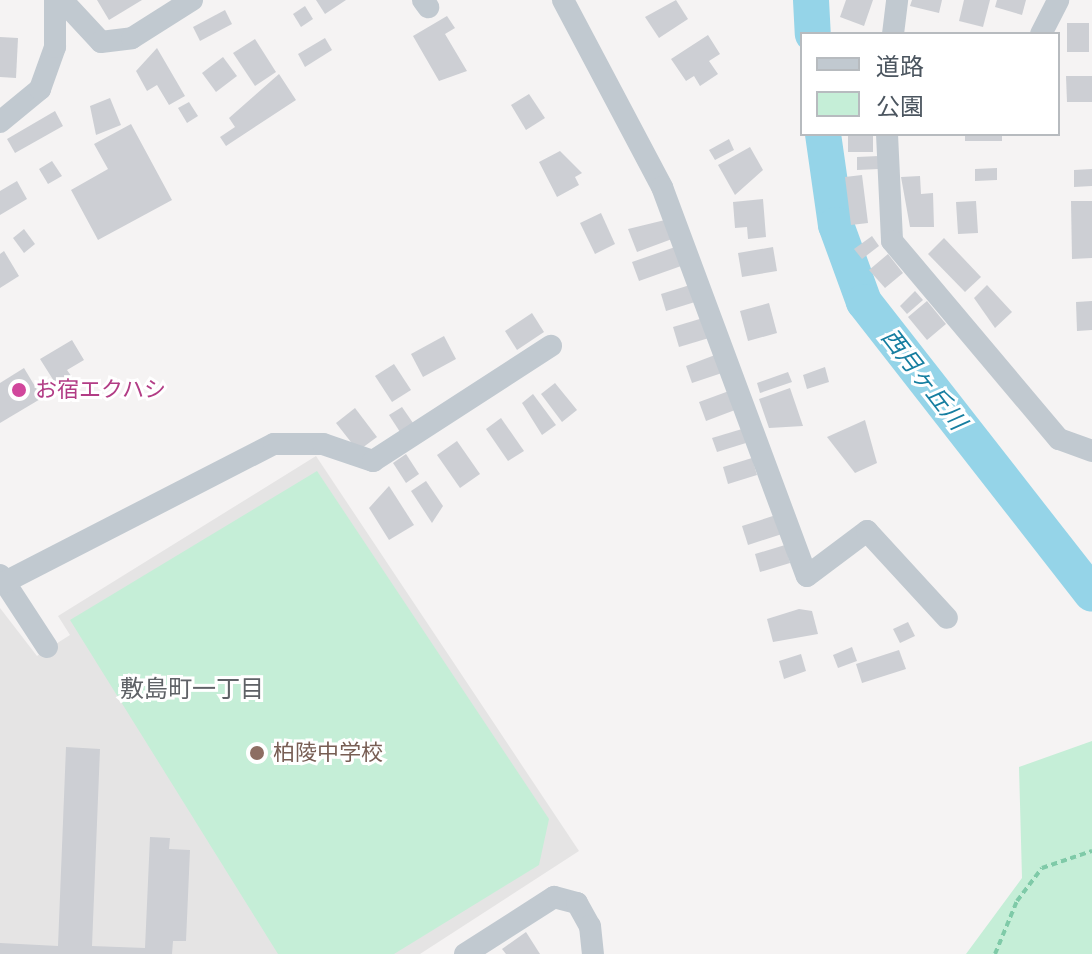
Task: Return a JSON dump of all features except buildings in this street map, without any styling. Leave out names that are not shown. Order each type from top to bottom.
[{"type":"street","points":[[0,122],[40,89],[55,47],[55,0]]},
{"type":"street","points":[[62,0],[101,42],[132,38],[192,0]]},
{"type":"street","points":[[563,0],[662,187],[807,576],[867,531],[947,618]]},
{"type":"street","points":[[896,32],[897,0]]},
{"type":"street","points":[[1042,32],[1058,0]]},
{"type":"street","points":[[887,136],[892,241],[1059,439],[1092,451]]},
{"type":"street","points":[[47,647],[2,578],[274,444],[323,444],[373,461],[551,346]]},
{"type":"street","points":[[465,954],[554,897],[577,903],[590,926],[593,954]]},
{"type":"path","points":[[995,954],[1017,901],[1042,868],[1092,851]]},
{"type":"shaded area","name":"柏陵中学校","points":[[316,456],[579,851],[420,954],[0,954],[0,608],[37,656],[70,635],[58,616]]},
{"type":"green space","name":"柏陵中学校","points":[[317,471],[549,819],[539,865],[394,954],[278,954],[70,620]]},
{"type":"green space","points":[[1092,741],[1092,954],[966,954],[1022,878],[1019,767]]},
{"type":"waterway","name":"西月ヶ丘川","points":[[811,0],[813,32]]},
{"type":"waterway","name":"西月ヶ丘川","points":[[823,136],[836,225],[864,302],[1092,594]]},
{"type":"place","name":"お宿エクハシ","points":[[19,390]]},
{"type":"place","name":"柏陵中学校","points":[[257,753]]},
{"type":"district","name":"敷島町一丁目","points":[[192,689]]}]
